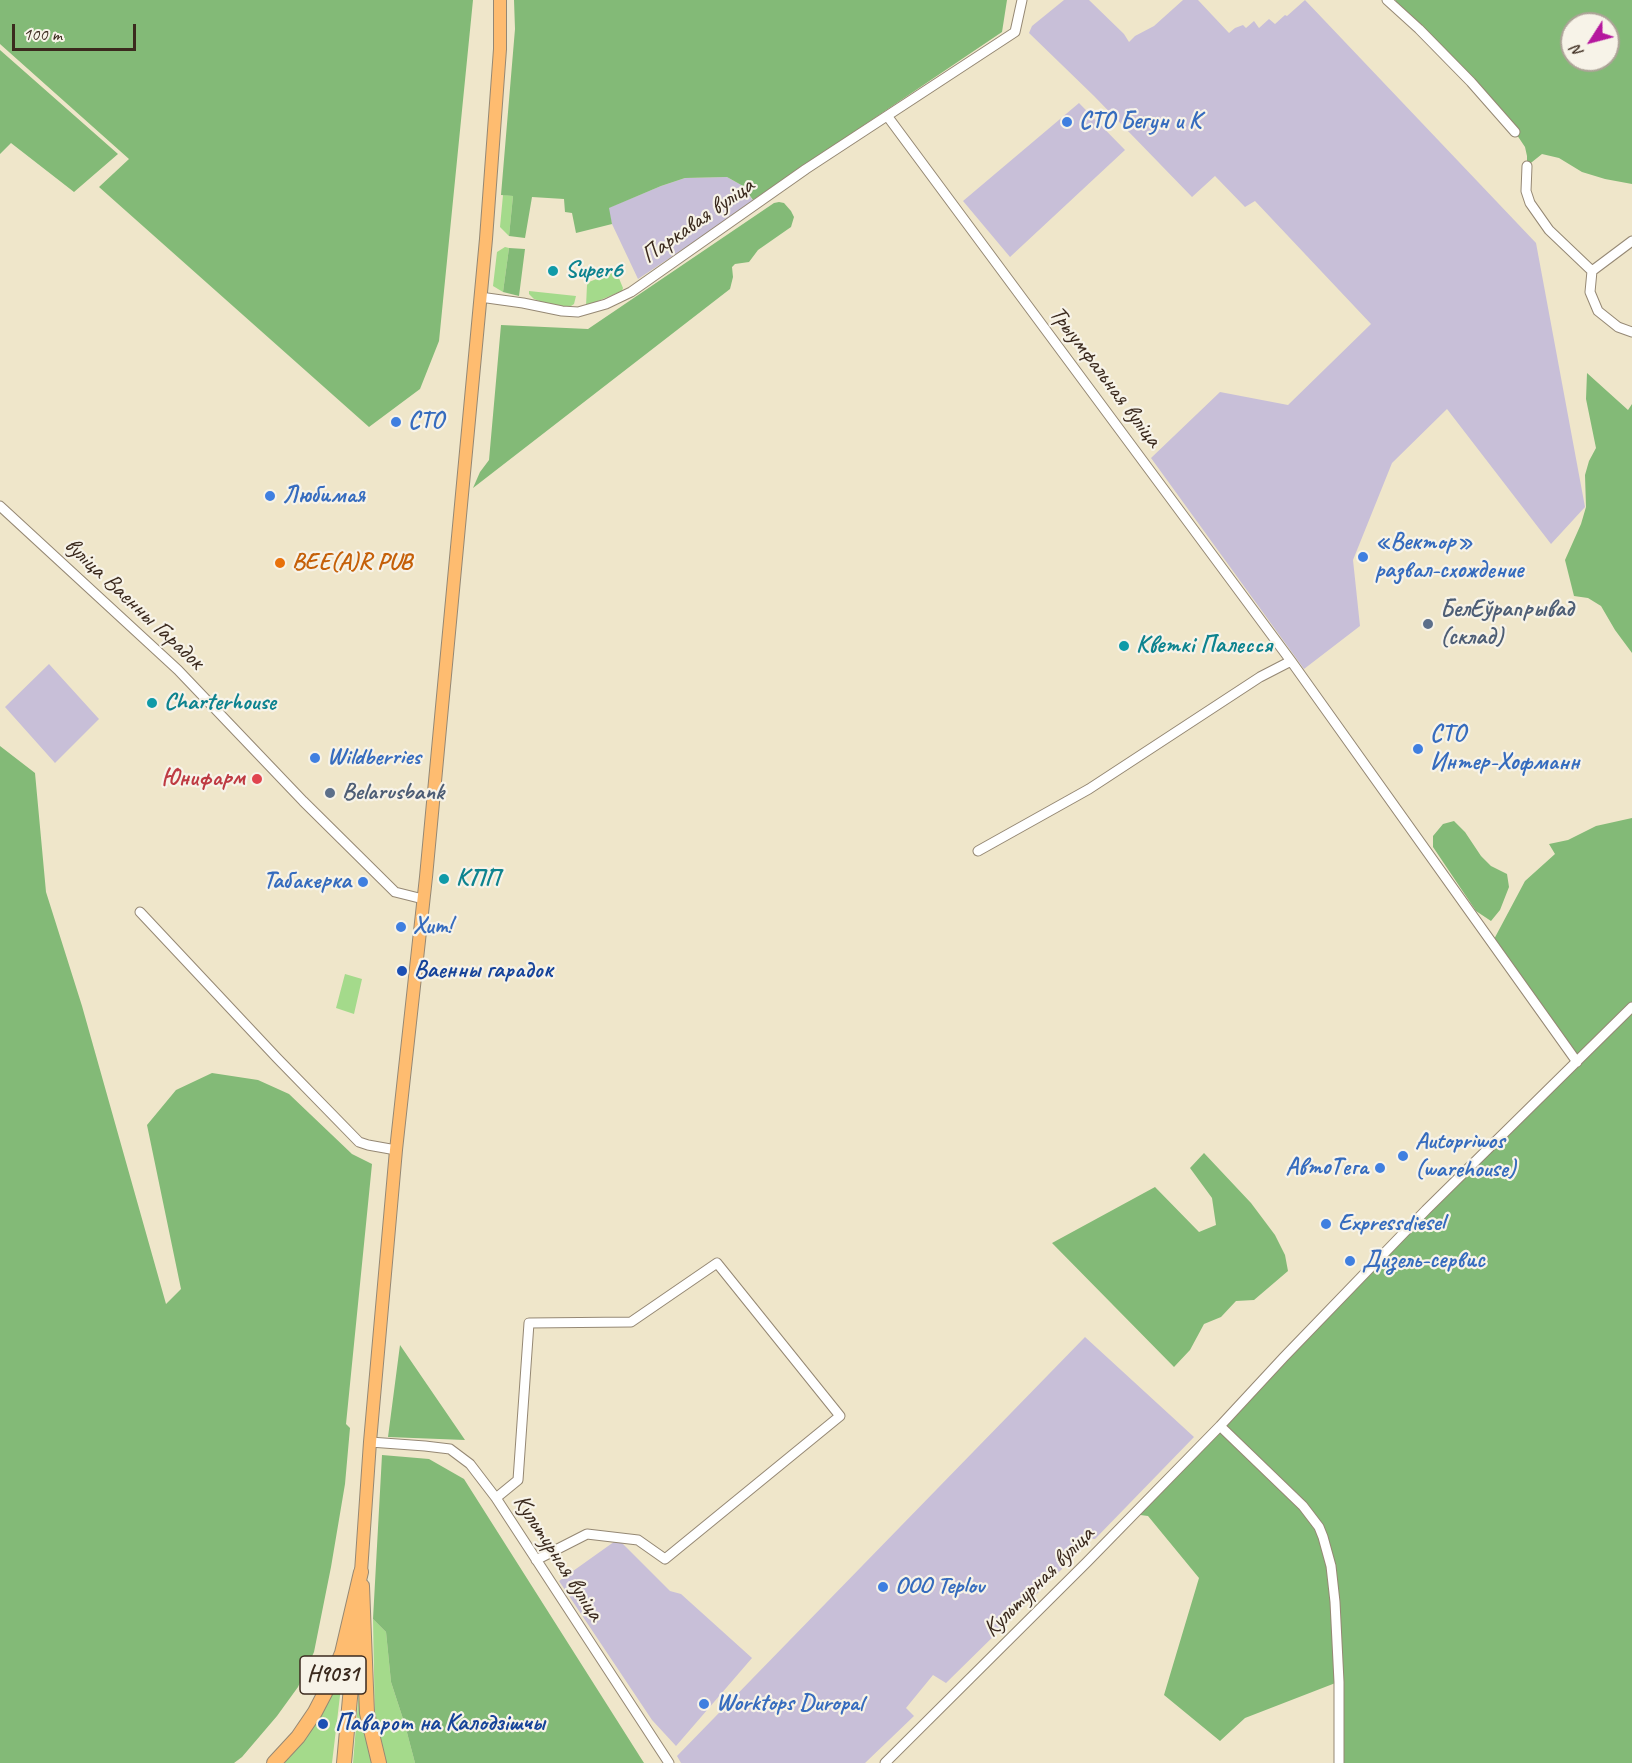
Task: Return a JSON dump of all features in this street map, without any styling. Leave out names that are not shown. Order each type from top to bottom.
[{"type":"highway","name":"Н9031","points":[[274,1763],[298,1737],[315,1713],[328,1687],[342,1653],[362,1572]]},
{"type":"highway","name":"Н9031","points":[[344,1763],[362,1572]]},
{"type":"highway","name":"Н9031","points":[[362,1572],[367,1713],[379,1763]]},
{"type":"main road","name":"Н9031","points":[[362,1572],[370,1442],[396,1150],[423,899],[480,297],[500,49],[500,0]]},
{"type":"street","name":"Паркавая вуліца","points":[[480,297],[578,312],[606,304],[631,292],[806,169],[1015,32],[1022,0]]},
{"type":"street","points":[[1387,0],[1471,82],[1515,132]]},
{"type":"street","name":"Трыумфальная вуліца","points":[[888,117],[1291,661],[1577,1062]]},
{"type":"street","points":[[1527,166],[1526,190],[1530,203],[1549,230],[1592,271]]},
{"type":"street","points":[[1632,241],[1592,271],[1590,292],[1598,310],[1618,327],[1632,332]]},
{"type":"street","name":"вуліца Ваенны Гарадок","points":[[0,506],[178,670],[303,801],[395,892],[423,899]]},
{"type":"street","points":[[978,851],[1089,789],[1260,677],[1291,661]]},
{"type":"street","points":[[141,912],[359,1142],[396,1150]]},
{"type":"street","name":"Культурная вуліца","points":[[885,1763],[1087,1562],[1426,1210],[1632,1007]]},
{"type":"street","points":[[496,1498],[518,1480],[529,1323],[631,1322],[717,1263],[840,1416],[665,1559],[638,1540],[587,1534],[536,1560]]},
{"type":"street","points":[[1220,1426],[1303,1506],[1319,1527],[1323,1538],[1331,1566],[1335,1602],[1339,1682],[1339,1763]]},
{"type":"street","name":"Культурная вуліца","points":[[370,1442],[450,1449],[470,1464],[496,1498],[669,1763]]},
{"type":"shaded area","points":[[1064,0],[1089,0],[1124,34],[1129,42],[1135,36],[1154,26],[1183,0],[1198,0],[1229,33],[1243,25],[1246,28],[1254,21],[1259,28],[1269,19],[1275,24],[1305,0],[1536,243],[1585,507],[1551,544],[1447,409],[1392,463],[1353,560],[1360,626],[1304,669],[1151,458],[1220,392],[1288,405],[1371,324],[1255,201],[1245,207],[1215,176],[1192,197],[1029,33],[1032,26]]},
{"type":"shaded area","points":[[1079,103],[1125,150],[1010,257],[963,201]]},
{"type":"shaded area","points":[[727,177],[743,186],[754,202],[638,279],[612,224],[608,208],[685,178]]},
{"type":"shaded area","points":[[49,664],[99,719],[55,763],[5,707]]},
{"type":"shaded area","points":[[1085,1337],[1194,1437],[1095,1539],[1080,1537],[1065,1554],[1062,1569],[946,1683],[933,1675],[906,1708],[914,1716],[865,1763],[681,1763],[677,1756]]},
{"type":"shaded area","points":[[618,1539],[670,1591],[681,1594],[752,1658],[676,1746],[652,1720],[559,1581]]},
{"type":"green space","points":[[0,0],[473,0],[439,341],[420,389],[369,427],[99,187],[129,159],[0,44]]},
{"type":"green space","points":[[514,0],[1007,0],[1002,32],[753,200],[743,186],[727,177],[685,178],[609,208],[612,224],[576,233],[572,213],[565,212],[564,199],[532,197],[525,238],[509,236],[513,196],[501,195],[515,29]]},
{"type":"green space","points":[[1396,0],[1632,0],[1632,184],[1582,172],[1559,158],[1542,154],[1527,166],[1525,147],[1515,132],[1393,5]]},
{"type":"green space","points":[[0,50],[118,154],[74,192],[11,143],[0,154]]},
{"type":"green space","points":[[503,195],[513,196],[509,236],[500,227]]},
{"type":"green space","points":[[774,203],[784,203],[794,217],[791,227],[758,250],[749,262],[735,264],[732,267],[733,277],[730,289],[473,488],[480,472],[489,460],[501,325],[588,329]]},
{"type":"green space","points":[[505,247],[509,248],[503,292],[493,286],[497,252]]},
{"type":"green space","points":[[509,248],[525,249],[519,296],[503,292]]},
{"type":"green space","points":[[616,271],[623,288],[622,291],[586,306],[589,282]]},
{"type":"green space","points":[[529,291],[576,296],[574,304],[568,308],[534,299]]},
{"type":"green space","points":[[1587,373],[1628,410],[1632,404],[1632,653],[1601,606],[1588,598],[1574,596],[1565,560],[1586,507],[1585,475],[1596,448],[1586,399]]},
{"type":"green space","points":[[0,746],[35,773],[46,892],[82,1006],[166,1304],[181,1289],[147,1125],[176,1090],[212,1073],[258,1080],[289,1094],[352,1154],[372,1164],[346,1424],[350,1428],[345,1484],[314,1652],[298,1687],[277,1716],[242,1757],[234,1763],[0,1763]]},
{"type":"green space","points":[[1632,818],[1632,1763],[1339,1763],[1338,1682],[1245,1718],[1220,1741],[1164,1695],[1199,1578],[1148,1516],[1133,1514],[1577,1062],[1492,943],[1525,881],[1555,854],[1549,844],[1568,840],[1596,826]]},
{"type":"green space","points":[[1454,821],[1491,866],[1507,874],[1509,887],[1500,910],[1491,921],[1476,911],[1433,847],[1433,836],[1443,824]]},
{"type":"green space","points":[[345,974],[362,979],[354,1014],[336,1008]]},
{"type":"green space","points":[[1204,1153],[1251,1203],[1275,1235],[1285,1255],[1288,1271],[1254,1300],[1236,1301],[1221,1317],[1204,1324],[1190,1350],[1174,1367],[1052,1243],[1155,1187],[1199,1232],[1216,1225],[1212,1198],[1190,1168]]},
{"type":"green space","points":[[400,1345],[465,1440],[388,1437]]},
{"type":"green space","points":[[382,1455],[429,1459],[464,1479],[644,1763],[415,1763],[391,1682],[386,1632],[373,1619]]},
{"type":"green space","points":[[373,1619],[386,1632],[391,1682],[415,1763],[386,1763],[383,1753],[375,1725]]},
{"type":"green space","points":[[344,1662],[332,1763],[283,1763]]},
{"type":"green space","points":[[360,1678],[375,1763],[353,1763]]},
{"type":"place","name":"СТО Бегун и К","points":[[1067,122]]},
{"type":"place","name":"Super6","points":[[553,271]]},
{"type":"place","name":"СТО","points":[[396,422]]},
{"type":"place","name":"Любимая","points":[[270,496]]},
{"type":"place","name":"«Вектор» развал-схождение","points":[[1363,557]]},
{"type":"place","name":"BEE(A)R PUB","points":[[280,563]]},
{"type":"place","name":"БелЕўрапрывад (склад)","points":[[1428,624]]},
{"type":"place","name":"Кветкі Палесся","points":[[1124,646]]},
{"type":"place","name":"Charterhouse","points":[[152,703]]},
{"type":"place","name":"СТО Интер-Хофманн","points":[[1418,749]]},
{"type":"place","name":"Wildberries","points":[[315,758]]},
{"type":"place","name":"Юнифарм","points":[[257,779]]},
{"type":"place","name":"Belarusbank","points":[[330,793]]},
{"type":"place","name":"КПП","points":[[444,879]]},
{"type":"place","name":"Табакерка","points":[[363,882]]},
{"type":"place","name":"Хит!","points":[[401,927]]},
{"type":"place","name":"Ваенны гарадок","points":[[402,971]]},
{"type":"place","name":"Autopriwos (warehouse)","points":[[1403,1156]]},
{"type":"place","name":"АвтоТега","points":[[1380,1168]]},
{"type":"place","name":"Expressdiesel","points":[[1326,1224]]},
{"type":"place","name":"Дизель-сервис","points":[[1350,1261]]},
{"type":"place","name":"OOO Teplov","points":[[883,1587]]},
{"type":"place","name":"Worktops Duropal","points":[[704,1704]]},
{"type":"place","name":"Паварот на Калодзішчы","points":[[323,1724]]}]
